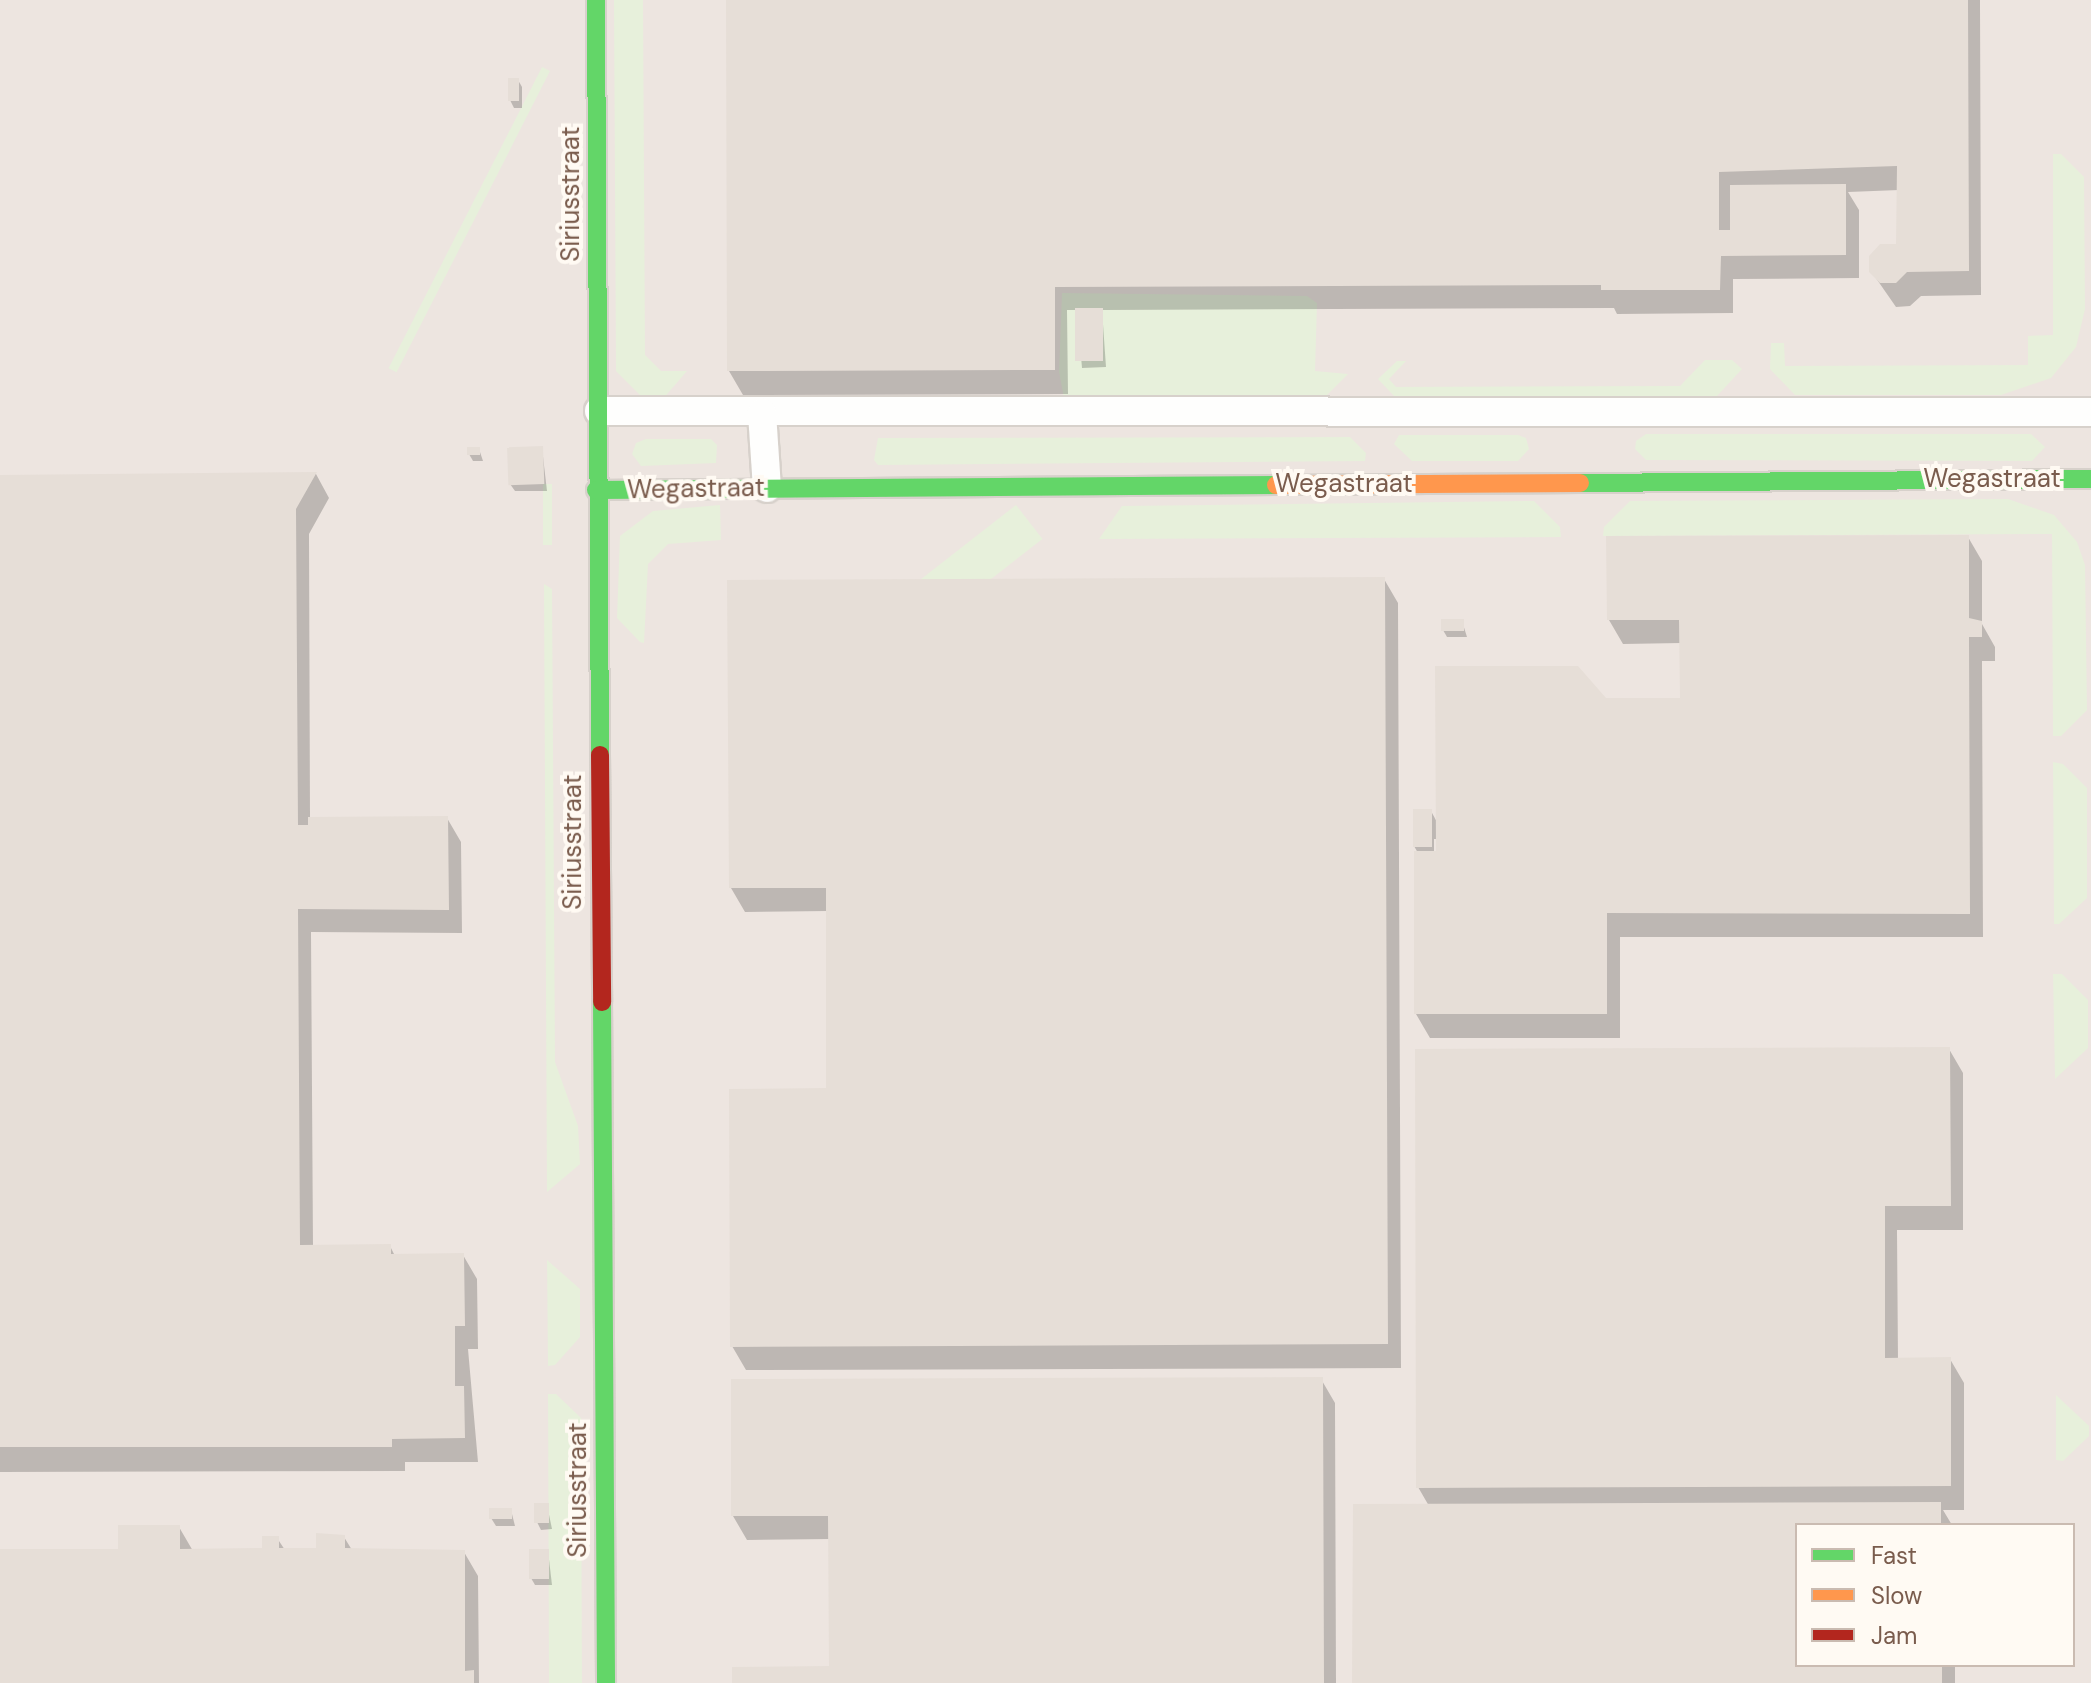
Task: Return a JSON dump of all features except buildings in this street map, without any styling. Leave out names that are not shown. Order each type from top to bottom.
[{"type":"street","name":"Siriusstraat","points":[[596,0],[599,411],[596,490],[606,1683]]},
{"type":"street","points":[[599,411],[2091,412]]},
{"type":"street","points":[[762,413],[767,488]]},
{"type":"street","name":"Wegastraat","points":[[596,490],[2091,479]]},
{"type":"shaded area","points":[[0,0],[2091,0],[2091,1683],[0,1683]]},
{"type":"green space","points":[[614,0],[643,0],[645,355],[661,371],[687,371],[662,400],[641,396],[616,371]]},
{"type":"green space","points":[[542,67],[550,71],[397,372],[389,368]]},
{"type":"green space","points":[[2053,154],[2061,154],[2084,177],[2085,309],[2076,347],[2051,378],[2001,395],[1795,395],[1770,369],[1771,343],[1784,343],[1785,366],[2028,365],[2028,336],[2053,335]]},
{"type":"green space","points":[[1062,293],[1307,296],[1317,303],[1315,371],[1348,374],[1325,397],[1064,398],[1059,372]],"holes":[[[1075,308],[1103,308],[1103,360],[1075,360]]]},
{"type":"green space","points":[[1705,360],[1732,360],[1742,369],[1717,396],[1395,397],[1378,379],[1397,361],[1406,361],[1389,379],[1396,387],[1680,386]]},
{"type":"green space","points":[[1646,434],[2031,434],[2045,447],[2032,461],[1646,460],[1635,449],[1636,441]]},
{"type":"green space","points":[[1399,435],[1518,435],[1526,438],[1529,449],[1518,461],[1412,461],[1394,444]]},
{"type":"green space","points":[[1350,437],[1366,453],[1365,461],[878,465],[874,460],[878,438]]},
{"type":"green space","points":[[646,439],[711,439],[717,445],[716,463],[641,466],[632,454],[636,443]]},
{"type":"green space","points":[[543,484],[552,484],[552,545],[543,545]]},
{"type":"green space","points":[[2008,499],[2054,515],[2077,542],[2085,565],[2087,710],[2061,736],[2053,736],[2052,534],[1603,536],[1604,527],[1630,501]]},
{"type":"green space","points":[[1534,501],[1560,527],[1561,537],[1099,539],[1122,506]]},
{"type":"green space","points":[[720,505],[721,540],[668,544],[648,564],[644,643],[640,642],[617,618],[620,536],[653,511]]},
{"type":"green space","points":[[1016,505],[1042,539],[819,714],[792,680]]},
{"type":"green space","points":[[544,584],[552,589],[555,1062],[578,1126],[580,1164],[547,1192]]},
{"type":"green space","points":[[2053,762],[2063,764],[2087,788],[2087,898],[2059,924],[2054,924]]},
{"type":"green space","points":[[2053,974],[2062,974],[2088,1000],[2088,1048],[2055,1079]]},
{"type":"green space","points":[[547,1260],[580,1289],[580,1337],[555,1365],[548,1366]]},
{"type":"green space","points":[[548,1394],[556,1394],[581,1418],[582,1683],[549,1683]]},
{"type":"green space","points":[[2056,1395],[2089,1426],[2089,1436],[2063,1461],[2056,1460]]},
{"type":"traffic: fast","points":[[596,0],[600,755]]},
{"type":"traffic: fast","points":[[1580,483],[2091,479]]},
{"type":"traffic: fast","points":[[596,490],[1276,485]]},
{"type":"traffic: fast","points":[[602,1002],[606,1683]]},
{"type":"traffic: slow","points":[[1276,485],[1580,483]]},
{"type":"traffic: jam","points":[[600,755],[602,1002]]}]
